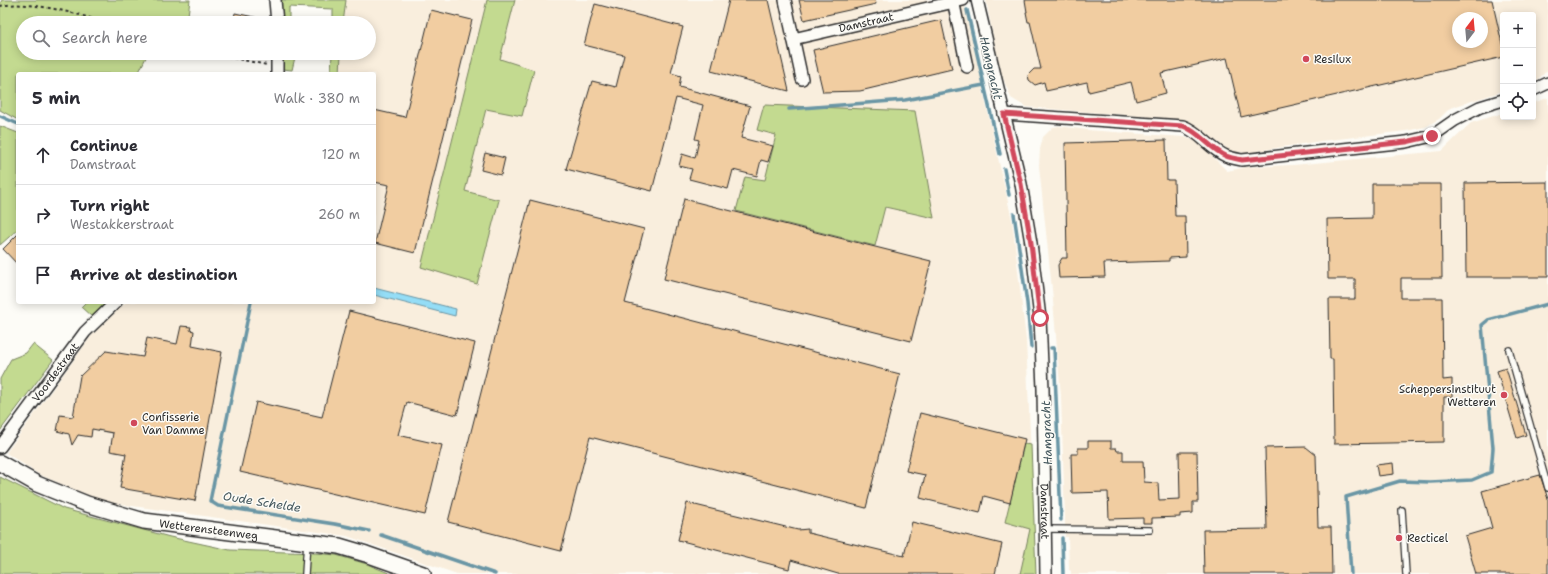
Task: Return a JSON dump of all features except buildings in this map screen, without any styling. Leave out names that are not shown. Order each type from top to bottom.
[{"type":"street","points":[[275,0],[276,16]]},
{"type":"street","points":[[785,0],[802,79]]},
{"type":"street","name":"Damstraat","points":[[976,0],[1021,184],[1031,243],[1040,318],[1043,389],[1046,574]]},
{"type":"street","points":[[956,1],[967,68]]},
{"type":"street","name":"Damstraat","points":[[793,39],[956,1]]},
{"type":"street","points":[[1536,89],[1548,83]]},
{"type":"street","points":[[1004,114],[1183,126],[1192,129],[1209,144],[1227,156],[1242,160],[1406,142],[1432,136],[1455,120],[1480,107],[1500,101]]},
{"type":"street","name":"Voordestraat","points":[[0,447],[86,332],[114,304]]},
{"type":"street","name":"Wetterensteenweg","points":[[0,463],[37,484],[87,504],[144,520],[339,546],[423,574]]},
{"type":"lane","points":[[1509,350],[1548,488]]},
{"type":"lane","points":[[1402,510],[1406,574]]},
{"type":"lane","points":[[1045,529],[1150,530]]},
{"type":"lane","points":[[305,574],[307,541]]},
{"type":"path","points":[[0,6],[7,4],[38,7],[81,16]]},
{"type":"path","points":[[238,60],[277,70]]},
{"type":"shaded area","points":[[346,0],[963,0],[980,64],[983,91],[1012,220],[1026,340],[1036,574],[457,574],[347,536],[104,502],[40,475],[6,453],[92,335],[124,304],[376,304],[376,72],[340,72],[341,60],[376,60],[376,16],[344,16]]},
{"type":"shaded area","points":[[986,0],[1548,0],[1548,70],[1536,80],[1536,12],[1500,12],[1500,92],[1450,108],[1439,119],[1425,127],[1406,131],[1321,141],[1245,153],[1230,151],[1187,120],[1026,107],[1011,98],[999,68]]},
{"type":"shaded area","name":"Recticel","points":[[1548,98],[1548,574],[1071,574],[1071,571],[1069,570],[1068,537],[1065,537],[1061,396],[1052,289],[1039,166],[1040,149],[1043,137],[1053,127],[1059,126],[1087,130],[1184,137],[1198,142],[1227,171],[1246,167],[1293,165],[1442,151],[1471,123],[1500,114],[1500,120],[1536,120],[1536,102]]},
{"type":"green space","points":[[2,0],[190,0],[188,16],[16,16],[16,60],[145,60],[139,72],[16,72],[16,119],[0,110],[0,4]]},
{"type":"green space","points":[[280,0],[346,0],[344,16],[333,16],[333,9],[289,7],[289,16],[281,16]]},
{"type":"green space","points":[[487,0],[515,0],[500,59],[534,70],[522,116],[486,109],[465,191],[499,200],[477,284],[421,267]]},
{"type":"green space","points":[[282,60],[294,60],[292,70],[282,69]]},
{"type":"green space","points":[[332,60],[341,60],[340,72],[331,72]]},
{"type":"green space","points":[[764,105],[915,111],[934,218],[885,207],[875,246],[736,211],[745,177],[765,180],[776,135],[757,130]]},
{"type":"green space","points":[[0,126],[16,132],[16,231],[0,245]]},
{"type":"green space","points":[[84,304],[106,304],[92,317],[81,307]]},
{"type":"green space","points":[[33,344],[53,360],[0,431],[0,379],[11,359],[26,353]]},
{"type":"green space","points":[[1024,444],[1031,445],[1036,574],[1020,574],[1030,529],[1005,522]]},
{"type":"green space","points":[[0,477],[64,509],[170,537],[230,550],[336,555],[367,564],[391,574],[0,574]]},
{"type":"water","points":[[376,289],[456,309],[455,316],[376,296]]},
{"type":"waterway","name":"Hamgracht","points":[[967,10],[1000,154]]},
{"type":"waterway","points":[[789,109],[905,100],[984,85]]},
{"type":"waterway","name":"Oude Schelde","points":[[0,116],[16,123]]},
{"type":"waterway","name":"Hamgracht","points":[[1004,169],[1009,195]]},
{"type":"waterway","name":"Hamgracht","points":[[1014,214],[1027,303],[1031,347]]},
{"type":"waterway","name":"Oude Schelde","points":[[251,304],[210,501],[218,506],[335,524],[369,531]]},
{"type":"waterway","name":"Oude Schelde","points":[[1351,574],[1346,497],[1400,481],[1430,482],[1472,480],[1491,472],[1493,448],[1482,325],[1488,320],[1548,304]]},
{"type":"waterway","name":"Hamgracht","points":[[1051,348],[1054,348],[1061,520]]},
{"type":"waterway","name":"Oude Schelde","points":[[381,535],[495,574]]},
{"type":"waterway","name":"Hamgracht","points":[[1062,538],[1063,574]]},
{"type":"place","name":"Resilux","points":[[1306,59]]},
{"type":"place","name":"Scheppersinstituut Wetteren","points":[[1504,395]]},
{"type":"place","name":"Confisserie Van Damme","points":[[134,423]]},
{"type":"place","name":"Recticel","points":[[1399,538]]},
{"type":"route","points":[[1040,318],[1031,243],[1021,184],[1004,114],[1183,126],[1192,129],[1209,144],[1227,156],[1242,160],[1406,142],[1432,136]]}]
